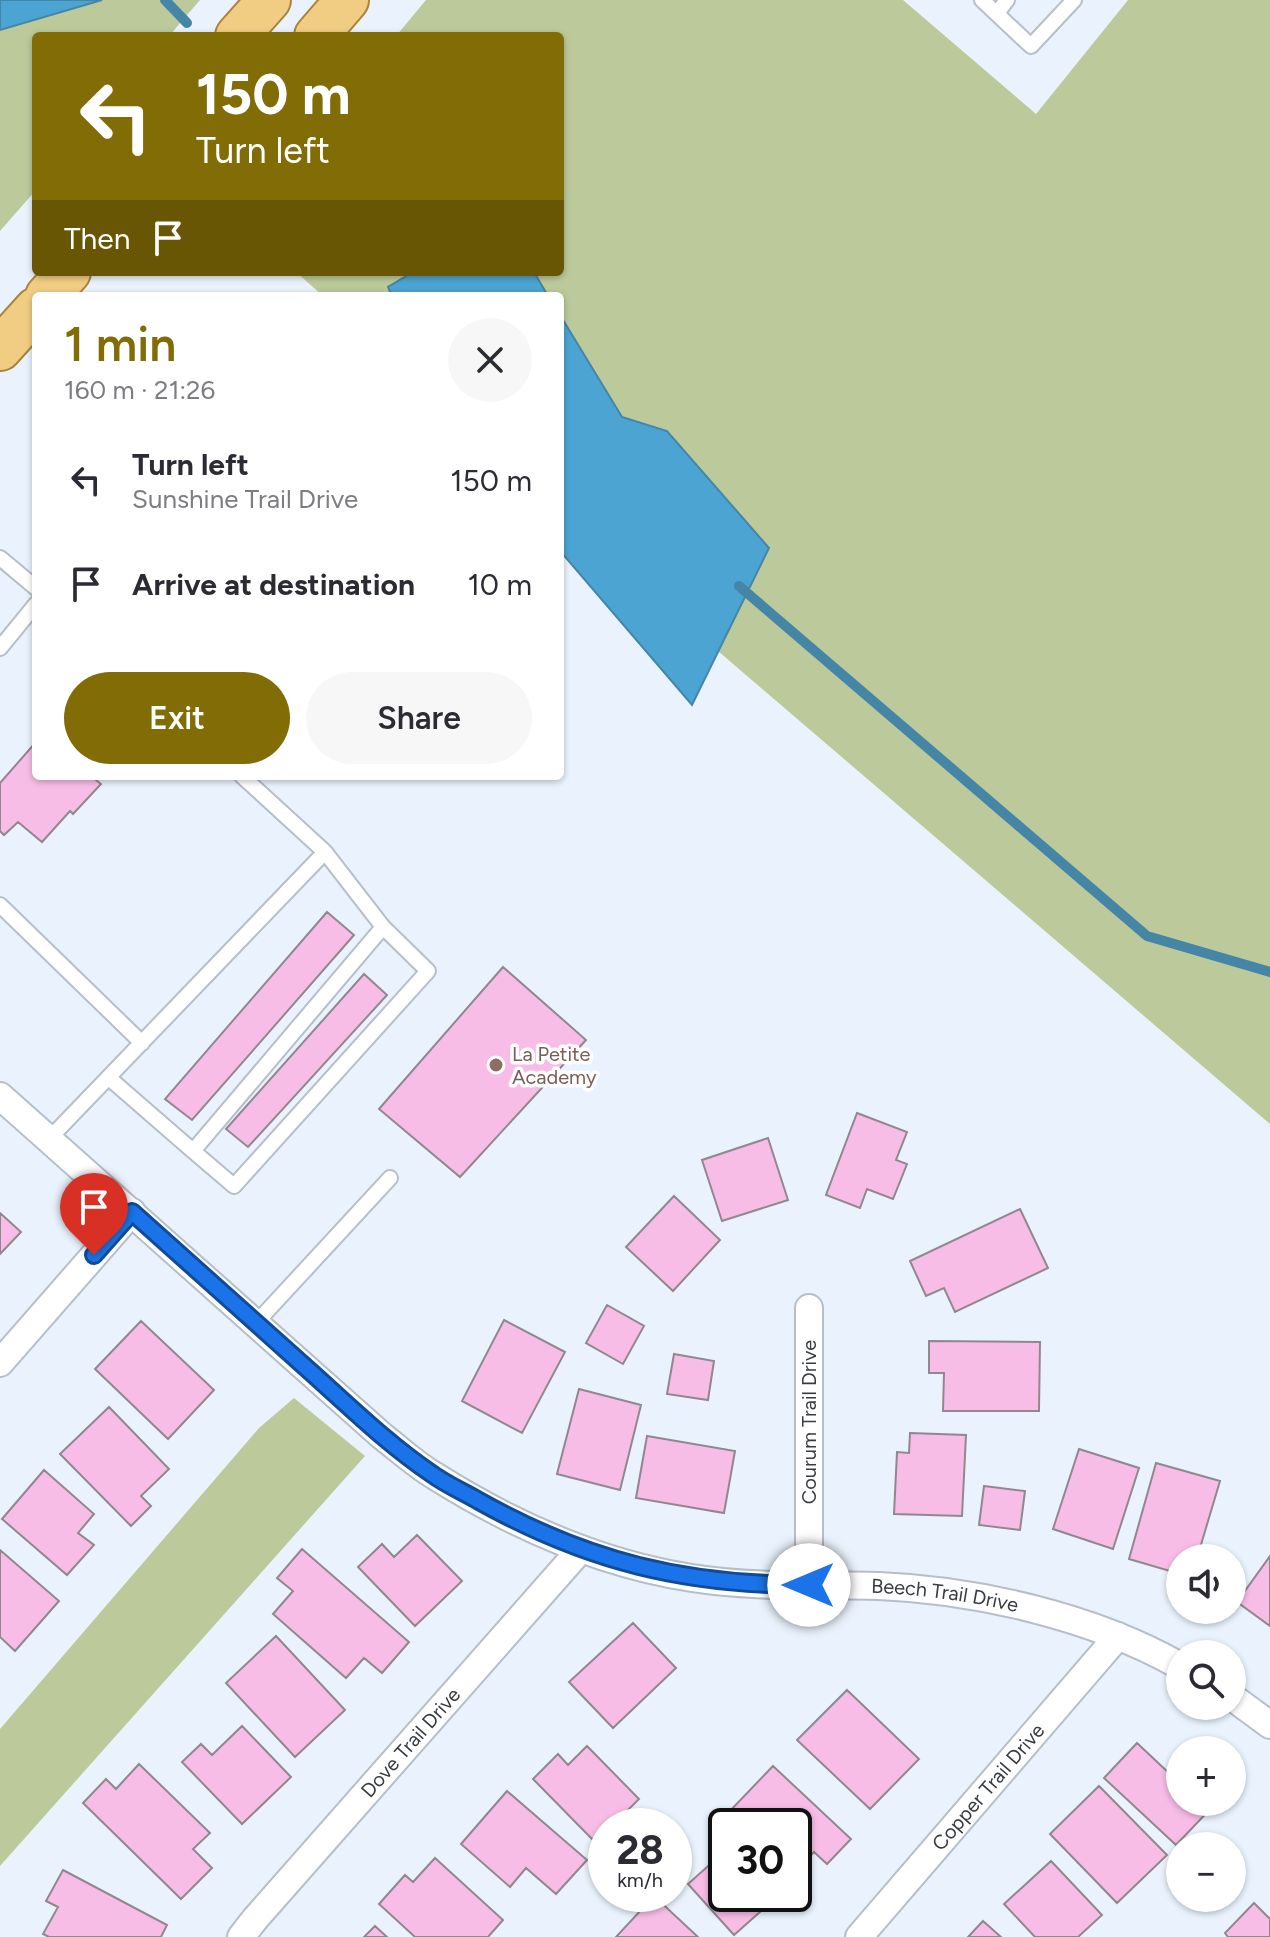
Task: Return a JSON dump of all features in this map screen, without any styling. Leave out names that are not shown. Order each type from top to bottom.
[{"type":"main road","points":[[241,32],[269,0]]},
{"type":"main road","points":[[319,32],[347,0]]},
{"type":"main road","points":[[51,292],[65,276]]},
{"type":"main road","points":[[0,349],[32,313]]},
{"type":"street","name":"Beech Trail Drive","points":[[0,1096],[382,1436],[433,1476],[516,1521],[581,1549],[631,1565],[692,1578],[754,1584],[881,1586],[965,1593],[1118,1636],[1166,1659]]},
{"type":"street","points":[[0,1363],[132,1212]]},
{"type":"street","name":"Courum Trail Drive","points":[[809,1308],[809,1585]]},
{"type":"street","name":"Dove Trail Drive","points":[[241,1937],[581,1549]]},
{"type":"street","name":"Copper Trail Drive","points":[[859,1937],[1118,1636]]},
{"type":"street","points":[[1246,1707],[1270,1725]]},
{"type":"lane","points":[[982,0],[1031,46],[1074,0]]},
{"type":"lane","points":[[997,13],[1007,0]]},
{"type":"lane","points":[[0,558],[32,585]]},
{"type":"lane","points":[[0,648],[32,609]]},
{"type":"lane","points":[[109,1078],[234,1186],[428,971],[383,927],[325,852],[246,780]]},
{"type":"lane","points":[[49,1139],[325,852]]},
{"type":"lane","points":[[0,905],[142,1043]]},
{"type":"lane","points":[[193,1151],[383,927]]},
{"type":"lane","points":[[256,1323],[390,1178]]},
{"type":"green space","points":[[0,0],[200,0],[172,32],[32,32],[32,195],[0,231]]},
{"type":"green space","points":[[426,0],[903,0],[1036,114],[1128,0],[1270,0],[1270,1124],[718,651],[564,513],[564,292],[318,292],[300,276],[564,276],[564,32],[399,32]]},
{"type":"green space","points":[[294,1398],[365,1456],[0,1866],[0,1729],[259,1428]]},
{"type":"water","points":[[0,0],[102,0],[0,30]]},
{"type":"water","points":[[406,276],[536,276],[546,292],[390,292],[388,287]]},
{"type":"water","points":[[564,322],[622,417],[667,431],[769,548],[692,705],[564,556]]},
{"type":"building","points":[[32,747],[32,780],[96,780],[101,784],[73,814],[70,811],[42,842],[18,822],[4,835],[0,831],[0,783]]},
{"type":"building","points":[[327,912],[354,935],[192,1120],[165,1099]]},
{"type":"building","points":[[503,967],[586,1040],[460,1177],[379,1109]]},
{"type":"building","points":[[364,974],[387,995],[248,1147],[226,1129]]},
{"type":"building","points":[[857,1113],[907,1132],[896,1160],[907,1164],[893,1199],[867,1189],[860,1208],[826,1195]]},
{"type":"building","points":[[768,1138],[788,1200],[722,1221],[702,1160]]},
{"type":"building","points":[[674,1196],[720,1240],[673,1291],[626,1247]]},
{"type":"building","points":[[1020,1209],[1048,1268],[955,1312],[944,1288],[926,1296],[910,1261]]},
{"type":"building","points":[[0,1213],[21,1232],[0,1254]]},
{"type":"building","points":[[607,1305],[644,1326],[623,1364],[586,1343]]},
{"type":"building","points":[[504,1320],[565,1352],[522,1433],[462,1401]]},
{"type":"building","points":[[141,1321],[214,1390],[168,1439],[95,1369]]},
{"type":"building","points":[[929,1341],[1040,1342],[1039,1411],[943,1411],[944,1373],[929,1373]]},
{"type":"building","points":[[674,1354],[714,1361],[708,1400],[667,1394]]},
{"type":"building","points":[[579,1389],[641,1405],[620,1490],[557,1474]]},
{"type":"building","points":[[109,1407],[169,1469],[141,1496],[151,1506],[131,1526],[60,1454]]},
{"type":"building","points":[[910,1433],[966,1435],[962,1516],[894,1514],[897,1452],[909,1453]]},
{"type":"building","points":[[647,1436],[735,1451],[724,1513],[636,1498]]},
{"type":"building","points":[[1079,1449],[1139,1468],[1113,1549],[1053,1529]]},
{"type":"building","points":[[1156,1463],[1220,1481],[1201,1544],[1166,1544],[1166,1570],[1129,1559]]},
{"type":"building","points":[[44,1470],[94,1514],[78,1533],[94,1545],[67,1575],[2,1519]]},
{"type":"building","points":[[984,1486],[1025,1491],[1020,1530],[979,1525]]},
{"type":"building","points":[[417,1535],[462,1581],[415,1626],[358,1567],[382,1544],[394,1557]]},
{"type":"building","points":[[302,1549],[409,1642],[382,1673],[364,1658],[346,1678],[273,1614],[293,1591],[277,1578]]},
{"type":"building","points":[[0,1550],[59,1601],[15,1651],[0,1637]]},
{"type":"building","points":[[1270,1556],[1270,1626],[1246,1609],[1246,1589]]},
{"type":"building","points":[[633,1623],[676,1668],[613,1728],[569,1682]]},
{"type":"building","points":[[276,1636],[345,1710],[295,1757],[226,1683]]},
{"type":"building","points":[[847,1690],[919,1759],[870,1809],[797,1740]]},
{"type":"building","points":[[242,1726],[291,1777],[242,1824],[182,1762],[201,1744],[212,1755]]},
{"type":"building","points":[[1137,1743],[1166,1770],[1166,1816],[1204,1816],[1188,1832],[1166,1832],[1166,1836],[1104,1778]]},
{"type":"building","points":[[587,1746],[639,1799],[630,1808],[588,1808],[588,1835],[533,1779],[558,1754],[568,1765]]},
{"type":"building","points":[[139,1764],[210,1833],[193,1849],[212,1868],[181,1899],[83,1803],[106,1779],[116,1789]]},
{"type":"building","points":[[773,1766],[851,1839],[827,1864],[814,1852],[812,1854],[812,1808],[733,1808]]},
{"type":"building","points":[[1099,1786],[1166,1856],[1117,1903],[1050,1834]]},
{"type":"building","points":[[507,1791],[587,1860],[556,1894],[526,1868],[510,1887],[461,1844]]},
{"type":"building","points":[[435,1858],[503,1920],[488,1937],[415,1937],[379,1904],[405,1875],[413,1882]]},
{"type":"building","points":[[1051,1861],[1102,1915],[1078,1937],[1035,1937],[1004,1904]]},
{"type":"building","points":[[708,1866],[708,1906],[692,1888],[692,1880]]},
{"type":"building","points":[[63,1870],[167,1925],[161,1937],[49,1937],[43,1934],[58,1907],[46,1901]]},
{"type":"building","points":[[1254,1903],[1270,1919],[1270,1937],[1228,1937],[1225,1933]]},
{"type":"building","points":[[639,1912],[671,1912],[698,1937],[616,1937]]},
{"type":"building","points":[[713,1912],[760,1912],[734,1935]]},
{"type":"building","points":[[983,1921],[1001,1937],[968,1937]]},
{"type":"building","points":[[375,1926],[387,1937],[364,1937]]},
{"type":"waterway","points":[[165,0],[187,23]]},
{"type":"waterway","points":[[739,586],[1147,936],[1270,972]]},
{"type":"place","name":"La Petite Academy","points":[[496,1065]]},
{"type":"route","points":[[94,1255],[132,1212],[382,1436],[433,1476],[516,1521],[581,1549],[631,1565],[692,1578],[809,1585]]}]
